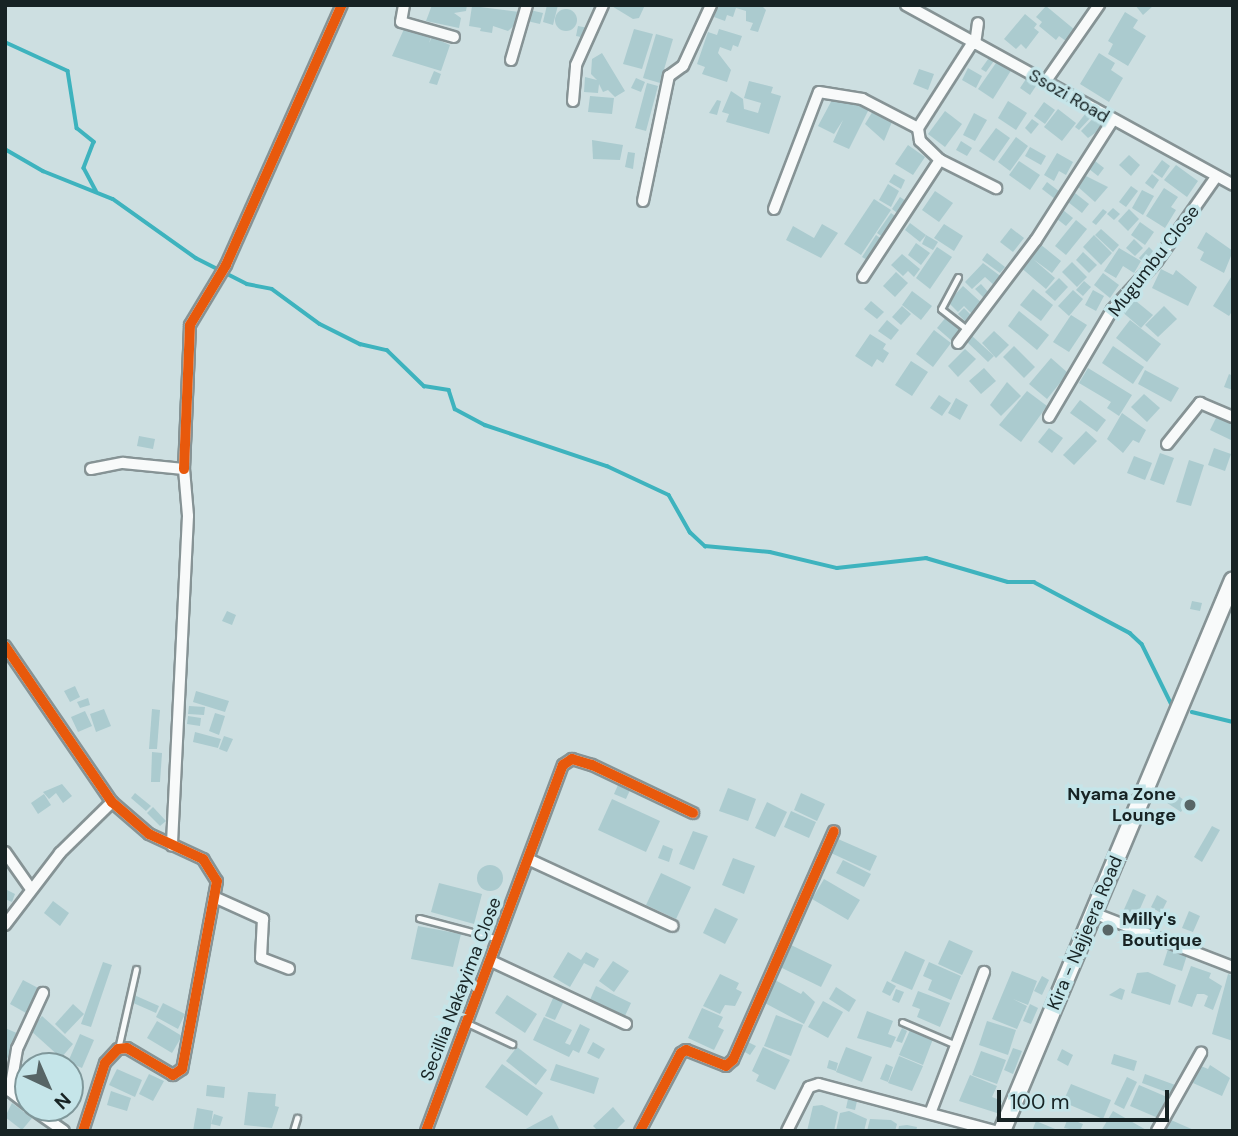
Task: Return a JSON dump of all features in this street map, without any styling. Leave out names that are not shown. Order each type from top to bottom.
[{"type":"main road","name":"Kira - Najjeera Road","points":[[1002,1131],[1233,580]]},
{"type":"street","points":[[172,846],[188,516],[184,469],[190,325],[226,265],[342,5]]},
{"type":"street","points":[[404,5],[401,22],[454,37]]},
{"type":"street","points":[[511,60],[527,5]]},
{"type":"street","points":[[573,101],[576,65],[603,5]]},
{"type":"street","points":[[643,201],[669,76],[683,66],[711,5]]},
{"type":"street","name":"Ssozi Road","points":[[906,5],[1046,81],[1112,121],[1233,185]]},
{"type":"street","points":[[1046,81],[1099,5]]},
{"type":"street","points":[[978,23],[974,43],[918,128],[920,141],[940,160],[996,188]]},
{"type":"street","points":[[774,209],[819,92],[862,99],[918,128]]},
{"type":"street","points":[[958,343],[1035,240],[1112,121]]},
{"type":"street","points":[[863,277],[940,160]]},
{"type":"street","name":"Mugumbu Close","points":[[1049,416],[1112,310],[1157,261],[1216,177]]},
{"type":"street","points":[[1167,444],[1200,402],[1233,417]]},
{"type":"street","points":[[91,470],[123,463],[184,469]]},
{"type":"street","points":[[5,646],[112,802],[149,834],[208,863],[217,881],[181,1071],[168,1073],[127,1048],[118,1049],[106,1063],[83,1131]]},
{"type":"street","name":"Secillia Nakayima Close","points":[[426,1131],[530,860],[557,778],[572,759],[693,813]]},
{"type":"street","points":[[5,925],[31,889],[112,802]]},
{"type":"street","points":[[640,1131],[681,1053],[686,1050],[726,1066],[733,1060],[834,831]]},
{"type":"street","points":[[5,852],[31,889]]},
{"type":"street","points":[[530,860],[673,926]]},
{"type":"street","points":[[214,897],[262,919],[261,958],[289,969]]},
{"type":"street","points":[[1093,913],[1233,967]]},
{"type":"street","points":[[491,961],[626,1024]]},
{"type":"street","points":[[931,1111],[984,972]]},
{"type":"street","points":[[7,1089],[17,1049],[43,993]]},
{"type":"street","points":[[1157,1131],[1201,1053]]},
{"type":"street","points":[[788,1131],[809,1087],[819,1084],[931,1111],[994,1131]]},
{"type":"lane","points":[[958,277],[941,309],[968,330]]},
{"type":"lane","points":[[419,918],[499,939]]},
{"type":"lane","points":[[118,1049],[136,969]]},
{"type":"lane","points":[[902,1022],[956,1045]]},
{"type":"lane","points":[[467,1023],[512,1044]]},
{"type":"lane","points":[[293,1131],[297,1118]]},
{"type":"building","points":[[432,5],[467,5],[466,11],[454,13],[461,18],[459,28],[426,21]]},
{"type":"building","points":[[547,5],[558,5],[553,25],[543,22]]},
{"type":"building","points":[[610,5],[645,5],[639,18],[633,19]]},
{"type":"building","points":[[718,5],[761,5],[766,10],[758,32],[750,30],[753,23],[746,21],[746,11],[736,8],[733,17],[727,15],[725,21],[714,17]]},
{"type":"building","points":[[1135,5],[1154,5],[1143,15]]},
{"type":"building","points":[[472,6],[519,12],[518,22],[508,31],[493,26],[492,33],[480,31],[481,28],[469,26]]},
{"type":"building","points":[[1046,6],[1075,30],[1066,41],[1059,36],[1056,40],[1039,26],[1042,22],[1036,17]]},
{"type":"building","points":[[566,9],[574,12],[577,20],[574,28],[566,31],[558,28],[555,20],[558,12]]},
{"type":"building","points":[[530,10],[543,13],[540,24],[527,21]]},
{"type":"building","points":[[1125,12],[1138,20],[1133,28],[1146,36],[1128,66],[1108,54],[1113,44],[1108,41]]},
{"type":"building","points":[[1025,14],[1037,24],[1034,28],[1039,32],[1026,49],[1021,44],[1016,49],[1004,39]]},
{"type":"building","points":[[578,26],[588,28],[586,38],[576,36]]},
{"type":"building","points":[[404,29],[431,37],[429,43],[432,37],[450,45],[441,71],[392,56]]},
{"type":"building","points":[[634,29],[653,34],[642,69],[623,64]]},
{"type":"building","points":[[719,29],[742,36],[738,47],[733,45],[731,51],[720,47],[718,53],[731,70],[727,82],[702,74],[705,67],[697,64],[708,32],[717,35]]},
{"type":"building","points":[[656,34],[673,39],[660,83],[643,78]]},
{"type":"building","points":[[602,53],[625,91],[615,97],[608,90],[603,92],[599,84],[598,93],[584,92],[585,77],[597,80],[591,74],[592,59]]},
{"type":"building","points":[[1099,53],[1115,63],[1111,70],[1123,78],[1109,102],[1080,84]]},
{"type":"building","points":[[991,55],[996,58],[986,72],[981,69]]},
{"type":"building","points":[[998,60],[1012,69],[993,99],[978,89]]},
{"type":"building","points":[[968,68],[982,76],[976,88],[962,80]]},
{"type":"building","points":[[919,69],[934,74],[928,90],[913,84]]},
{"type":"building","points":[[434,71],[441,74],[437,85],[429,83]]},
{"type":"building","points":[[636,78],[645,82],[641,92],[631,88]]},
{"type":"building","points":[[1026,79],[1036,86],[1030,95],[1020,88]]},
{"type":"building","points":[[749,81],[773,87],[771,93],[781,96],[769,134],[726,122],[729,114],[722,112],[731,91],[743,99],[744,109],[758,113],[761,103],[744,98]]},
{"type":"building","points":[[647,83],[658,86],[646,131],[635,128]]},
{"type":"building","points":[[590,96],[614,98],[612,114],[588,112]]},
{"type":"building","points":[[833,98],[869,109],[849,149],[833,142],[843,120],[834,134],[818,126]]},
{"type":"building","points":[[717,100],[721,101],[717,115],[709,113]]},
{"type":"building","points":[[1008,101],[1027,113],[1016,130],[998,118]]},
{"type":"building","points":[[1044,102],[1055,110],[1045,124],[1034,116]]},
{"type":"building","points":[[876,106],[894,117],[884,141],[865,124]]},
{"type":"building","points":[[1058,109],[1076,123],[1062,141],[1044,127]]},
{"type":"building","points":[[1089,109],[1094,114],[1079,130],[1075,127]]},
{"type":"building","points":[[945,111],[962,124],[945,147],[928,134]]},
{"type":"building","points":[[974,113],[987,120],[975,141],[963,135]]},
{"type":"building","points":[[1097,114],[1108,124],[1088,138],[1081,131]]},
{"type":"building","points":[[1032,119],[1039,124],[1031,134],[1025,128]]},
{"type":"building","points":[[996,128],[1010,138],[994,161],[979,151]]},
{"type":"building","points":[[1016,137],[1028,146],[1010,171],[998,162]]},
{"type":"building","points":[[592,140],[623,145],[620,160],[593,159]]},
{"type":"building","points":[[961,141],[972,148],[967,156],[956,150]]},
{"type":"building","points":[[908,145],[925,157],[913,175],[895,164]]},
{"type":"building","points":[[1030,147],[1046,156],[1041,165],[1025,156]]},
{"type":"building","points":[[628,152],[635,153],[633,169],[625,167]]},
{"type":"building","points":[[1057,153],[1073,162],[1066,175],[1059,171],[1054,181],[1044,175]]},
{"type":"building","points":[[1129,155],[1140,165],[1131,176],[1119,165]]},
{"type":"building","points":[[1162,160],[1170,166],[1162,178],[1153,172]]},
{"type":"building","points":[[1019,161],[1040,175],[1030,190],[1009,175]]},
{"type":"building","points":[[1095,161],[1104,168],[1098,176],[1089,169]]},
{"type":"building","points":[[1176,165],[1198,181],[1187,197],[1164,180]]},
{"type":"building","points":[[894,174],[905,180],[901,189],[889,182]]},
{"type":"building","points":[[1152,174],[1159,180],[1153,189],[1145,183]]},
{"type":"building","points":[[1086,176],[1108,187],[1095,202],[1077,186]]},
{"type":"building","points":[[1047,182],[1060,192],[1055,199],[1042,189]]},
{"type":"building","points":[[888,184],[899,191],[891,207],[879,200]]},
{"type":"building","points":[[1131,186],[1138,191],[1126,207],[1119,202]]},
{"type":"building","points":[[1164,188],[1178,197],[1171,207],[1176,210],[1165,228],[1146,216]]},
{"type":"building","points":[[1142,190],[1154,196],[1143,215],[1132,208]]},
{"type":"building","points":[[935,191],[953,203],[939,222],[922,210]]},
{"type":"building","points":[[1075,193],[1089,204],[1082,213],[1068,202]]},
{"type":"building","points":[[900,197],[909,203],[900,215],[892,209]]},
{"type":"building","points":[[874,199],[891,210],[861,255],[844,244]]},
{"type":"building","points":[[1113,208],[1120,214],[1114,220],[1107,214]]},
{"type":"building","points":[[1103,209],[1107,212],[1096,225],[1092,222]]},
{"type":"building","points":[[1129,209],[1139,219],[1128,231],[1118,221]]},
{"type":"building","points":[[1063,210],[1073,218],[1066,226],[1057,219]]},
{"type":"building","points":[[891,213],[898,218],[884,238],[877,233]]},
{"type":"building","points":[[1076,220],[1087,229],[1066,255],[1055,246]]},
{"type":"building","points":[[1140,222],[1154,232],[1145,245],[1131,235]]},
{"type":"building","points":[[910,223],[926,235],[920,242],[905,230]]},
{"type":"building","points":[[822,224],[838,233],[821,258],[786,240],[793,226],[814,238]]},
{"type":"building","points":[[944,224],[963,236],[954,251],[934,238]]},
{"type":"building","points":[[1011,228],[1024,238],[1013,252],[1000,242]]},
{"type":"building","points":[[1101,229],[1119,245],[1113,252],[1095,235]]},
{"type":"building","points":[[1206,232],[1233,251],[1224,273],[1200,260],[1204,252],[1197,248]]},
{"type":"building","points":[[876,235],[883,240],[869,261],[862,257]]},
{"type":"building","points":[[926,235],[938,242],[933,250],[922,244]]},
{"type":"building","points":[[1094,235],[1112,253],[1101,265],[1083,247]]},
{"type":"building","points":[[1134,239],[1143,248],[1135,256],[1126,248]]},
{"type":"building","points":[[916,243],[930,253],[921,265],[908,255]]},
{"type":"building","points":[[1040,244],[1061,261],[1052,273],[1033,259],[1055,278],[1046,289],[1019,266]]},
{"type":"building","points":[[937,247],[952,257],[930,289],[916,278]]},
{"type":"building","points":[[1149,247],[1156,254],[1146,265],[1139,258]]},
{"type":"building","points":[[1119,248],[1141,261],[1134,273],[1123,266],[1116,278],[1104,271]]},
{"type":"building","points":[[1083,252],[1097,265],[1089,273],[1076,260]]},
{"type":"building","points":[[987,253],[1005,267],[1000,273],[982,260]]},
{"type":"building","points":[[902,254],[920,269],[914,277],[908,271],[903,276],[891,265]]},
{"type":"building","points":[[1072,262],[1087,277],[1077,287],[1062,272]]},
{"type":"building","points":[[983,263],[1003,278],[995,286],[985,277],[972,289],[965,282]]},
{"type":"building","points":[[1161,269],[1173,275],[1176,270],[1197,287],[1188,306],[1152,288]]},
{"type":"building","points":[[896,272],[908,283],[895,297],[883,286]]},
{"type":"building","points":[[1103,273],[1119,285],[1110,298],[1094,285]]},
{"type":"building","points":[[1233,274],[1233,310],[1229,316],[1213,306]]},
{"type":"building","points":[[1059,278],[1068,287],[1055,301],[1045,292]]},
{"type":"building","points":[[1084,281],[1091,287],[1083,296],[1076,290]]},
{"type":"building","points":[[981,284],[990,294],[985,299],[975,289]]},
{"type":"building","points":[[963,286],[984,305],[974,316],[964,306],[958,312],[948,302]]},
{"type":"building","points":[[1033,289],[1053,305],[1041,321],[1020,305]]},
{"type":"building","points":[[1073,290],[1083,299],[1069,316],[1058,306]]},
{"type":"building","points":[[1093,290],[1104,296],[1096,311],[1085,305]]},
{"type":"building","points":[[912,291],[932,306],[921,320],[902,305]]},
{"type":"building","points":[[1131,297],[1153,315],[1141,328],[1120,310]]},
{"type":"building","points":[[871,301],[884,312],[877,319],[864,309]]},
{"type":"building","points":[[902,306],[911,314],[901,325],[892,317]]},
{"type":"building","points":[[1164,306],[1177,319],[1158,337],[1145,325]]},
{"type":"building","points":[[964,308],[973,317],[967,323],[958,314]]},
{"type":"building","points":[[1019,311],[1049,335],[1037,350],[1008,326]]},
{"type":"building","points":[[1071,315],[1087,325],[1069,352],[1053,342]]},
{"type":"building","points":[[947,316],[962,329],[952,341],[937,328]]},
{"type":"building","points":[[887,320],[899,330],[891,340],[878,331]]},
{"type":"building","points":[[1130,320],[1161,344],[1147,362],[1116,338]]},
{"type":"building","points":[[934,330],[951,343],[933,367],[916,354]]},
{"type":"building","points":[[994,331],[1009,345],[996,358],[982,343]]},
{"type":"building","points":[[870,334],[886,344],[883,349],[889,353],[883,363],[877,359],[872,367],[855,356]]},
{"type":"building","points":[[971,335],[994,356],[988,362],[966,341]]},
{"type":"building","points":[[1014,346],[1035,367],[1024,378],[1003,357]]},
{"type":"building","points":[[1113,346],[1144,367],[1133,384],[1102,363]]},
{"type":"building","points":[[965,349],[976,359],[958,377],[948,366]]},
{"type":"building","points":[[1051,358],[1068,373],[1047,399],[1029,384]]},
{"type":"building","points":[[911,361],[928,372],[912,396],[895,385]]},
{"type":"building","points":[[984,368],[996,381],[981,394],[969,381]]},
{"type":"building","points":[[1088,368],[1132,395],[1119,416],[1107,408],[1111,402],[1079,383]]},
{"type":"building","points":[[1145,370],[1179,388],[1171,402],[1138,384]]},
{"type":"building","points":[[1229,374],[1233,376],[1233,390],[1224,387]]},
{"type":"building","points":[[1007,382],[1021,396],[1001,416],[990,405]]},
{"type":"building","points":[[1027,391],[1047,406],[1021,442],[999,425]]},
{"type":"building","points":[[1144,394],[1160,408],[1147,422],[1131,407]]},
{"type":"building","points":[[939,395],[951,403],[942,416],[930,408]]},
{"type":"building","points":[[956,398],[968,405],[960,420],[948,413]]},
{"type":"building","points":[[1080,400],[1106,420],[1097,432],[1070,413]]},
{"type":"building","points":[[1122,413],[1146,430],[1139,443],[1133,440],[1123,453],[1107,439]]},
{"type":"building","points":[[1218,414],[1233,421],[1233,441],[1210,430]]},
{"type":"building","points":[[1049,428],[1063,438],[1052,453],[1038,442]]},
{"type":"building","points":[[1086,431],[1097,441],[1074,465],[1063,455]]},
{"type":"building","points":[[139,436],[155,439],[153,449],[137,446]]},
{"type":"building","points":[[1214,448],[1231,454],[1225,471],[1208,465]]},
{"type":"building","points":[[1160,453],[1174,458],[1164,485],[1150,480]]},
{"type":"building","points":[[1134,456],[1152,463],[1145,480],[1127,473]]},
{"type":"building","points":[[1189,460],[1204,465],[1191,506],[1176,502]]},
{"type":"building","points":[[1192,601],[1202,603],[1200,611],[1190,609]]},
{"type":"building","points":[[227,611],[236,615],[232,625],[222,621]]},
{"type":"building","points":[[75,686],[80,697],[70,702],[64,691]]},
{"type":"building","points":[[196,691],[229,701],[225,712],[193,702]]},
{"type":"building","points":[[88,698],[90,705],[80,708],[77,702]]},
{"type":"building","points":[[189,706],[205,707],[204,715],[188,714]]},
{"type":"building","points":[[104,709],[111,726],[96,732],[90,714]]},
{"type":"building","points":[[152,709],[160,710],[157,749],[149,749]]},
{"type":"building","points":[[85,711],[92,726],[78,732],[71,717]]},
{"type":"building","points":[[215,713],[225,716],[219,735],[209,731]]},
{"type":"building","points":[[188,716],[201,718],[200,726],[187,724]]},
{"type":"building","points":[[195,732],[221,739],[218,748],[193,742]]},
{"type":"building","points":[[224,736],[233,739],[227,752],[219,749]]},
{"type":"building","points":[[152,752],[162,753],[160,782],[151,782]]},
{"type":"building","points":[[62,784],[72,796],[63,803],[56,793],[49,799],[43,792]]},
{"type":"building","points":[[618,785],[630,790],[626,799],[614,794]]},
{"type":"building","points":[[728,788],[756,799],[748,821],[719,811]]},
{"type":"building","points":[[1168,789],[1187,802],[1181,812],[1161,799]]},
{"type":"building","points":[[135,793],[151,806],[146,811],[131,798]]},
{"type":"building","points":[[801,793],[825,804],[817,821],[794,810]]},
{"type":"building","points":[[44,794],[51,805],[38,814],[31,803]]},
{"type":"building","points":[[612,799],[660,821],[646,852],[598,830]]},
{"type":"building","points":[[767,802],[787,812],[775,837],[755,828]]},
{"type":"building","points":[[153,807],[166,821],[160,826],[147,813]]},
{"type":"building","points":[[791,811],[816,822],[809,838],[784,827]]},
{"type":"building","points":[[1212,826],[1220,830],[1202,862],[1194,857]]},
{"type":"building","points":[[693,831],[708,836],[694,870],[679,864]]},
{"type":"building","points":[[838,839],[877,856],[870,871],[831,853]]},
{"type":"building","points":[[663,845],[673,849],[669,862],[658,858]]},
{"type":"building","points":[[733,858],[755,866],[744,894],[722,885]]},
{"type":"building","points":[[843,860],[871,874],[864,887],[836,873]]},
{"type":"building","points":[[490,865],[499,869],[503,878],[499,887],[490,891],[481,887],[477,878],[481,869]]},
{"type":"building","points":[[661,873],[691,887],[676,919],[646,905]]},
{"type":"building","points":[[824,879],[860,900],[848,920],[812,899]]},
{"type":"building","points":[[439,883],[482,894],[474,924],[431,912]]},
{"type":"building","points":[[5,889],[15,894],[12,902],[5,899]]},
{"type":"building","points":[[1133,889],[1146,895],[1135,920],[1122,914]]},
{"type":"building","points":[[1157,895],[1167,901],[1161,913],[1151,907]]},
{"type":"building","points":[[53,901],[69,913],[60,926],[44,913]]},
{"type":"building","points":[[715,908],[738,919],[725,944],[703,933]]},
{"type":"building","points":[[1189,911],[1200,916],[1193,932],[1182,928]]},
{"type":"building","points":[[418,926],[461,934],[453,967],[411,959]]},
{"type":"building","points":[[949,940],[973,951],[962,975],[938,964]]},
{"type":"building","points":[[791,945],[832,965],[821,987],[780,967]]},
{"type":"building","points":[[1168,949],[1187,955],[1182,971],[1163,965]]},
{"type":"building","points":[[905,951],[925,960],[912,990],[891,981]]},
{"type":"building","points":[[568,952],[581,960],[586,952],[599,959],[594,968],[584,963],[570,987],[553,977]]},
{"type":"building","points":[[613,961],[629,971],[614,992],[599,981]]},
{"type":"building","points":[[103,962],[112,965],[91,1027],[81,1024]]},
{"type":"building","points":[[929,962],[961,976],[951,1000],[928,990],[932,980],[923,976]]},
{"type":"building","points":[[1191,966],[1211,973],[1209,978],[1222,986],[1213,1010],[1204,1006],[1208,996],[1204,994],[1197,994],[1192,1007],[1178,1002]]},
{"type":"building","points":[[1012,971],[1037,981],[1028,1005],[1013,999],[1027,1006],[1017,1029],[992,1019]]},
{"type":"building","points":[[1148,972],[1176,985],[1170,1005],[1131,993],[1137,973]]},
{"type":"building","points":[[720,974],[739,983],[736,989],[742,992],[735,1006],[725,1005],[720,1014],[703,1006]]},
{"type":"building","points":[[1228,974],[1233,976],[1233,1041],[1212,1034]]},
{"type":"building","points":[[1042,976],[1049,980],[1042,995],[1034,991]]},
{"type":"building","points":[[23,980],[40,989],[26,1013],[10,1004]]},
{"type":"building","points":[[775,980],[801,994],[803,991],[815,1002],[804,1024],[763,1002]]},
{"type":"building","points":[[887,981],[896,986],[890,996],[882,992]]},
{"type":"building","points":[[596,986],[631,1003],[624,1018],[589,1002]]},
{"type":"building","points":[[836,987],[856,1000],[849,1012],[829,999]]},
{"type":"building","points":[[1120,988],[1125,990],[1122,1000],[1109,995]]},
{"type":"building","points":[[896,989],[904,992],[899,1003],[892,1000]]},
{"type":"building","points":[[918,991],[950,1003],[940,1027],[917,1017],[920,1009],[912,1006]]},
{"type":"building","points":[[134,995],[159,1006],[156,1013],[131,1002]]},
{"type":"building","points":[[507,995],[537,1014],[525,1033],[495,1013]]},
{"type":"building","points":[[554,996],[564,1001],[555,1020],[545,1016]]},
{"type":"building","points":[[823,1001],[843,1012],[828,1038],[808,1027]]},
{"type":"building","points":[[163,1003],[185,1014],[178,1029],[156,1017]]},
{"type":"building","points":[[73,1004],[84,1014],[65,1034],[55,1024]]},
{"type":"building","points":[[1030,1004],[1038,1008],[1031,1024],[1023,1021]]},
{"type":"building","points":[[702,1008],[723,1017],[718,1027],[724,1030],[714,1050],[688,1038]]},
{"type":"building","points":[[867,1011],[893,1021],[888,1034],[896,1037],[891,1048],[857,1038]]},
{"type":"building","points":[[776,1015],[803,1025],[791,1056],[764,1046]]},
{"type":"building","points":[[42,1016],[73,1044],[66,1052],[54,1052],[30,1030]]},
{"type":"building","points":[[544,1017],[572,1030],[565,1043],[570,1045],[580,1024],[590,1029],[579,1053],[573,1050],[569,1057],[533,1040]]},
{"type":"building","points":[[157,1021],[182,1036],[172,1053],[147,1038]]},
{"type":"building","points":[[987,1021],[1016,1030],[1008,1055],[979,1045]]},
{"type":"building","points":[[5,1028],[19,1034],[5,1063]]},
{"type":"building","points":[[902,1028],[907,1031],[902,1043],[896,1041]]},
{"type":"building","points":[[910,1030],[933,1039],[923,1065],[899,1055]]},
{"type":"building","points":[[80,1034],[94,1040],[84,1063],[84,1052],[72,1052]]},
{"type":"building","points":[[593,1042],[605,1049],[599,1059],[587,1053]]},
{"type":"building","points":[[748,1042],[756,1046],[750,1055],[743,1051]]},
{"type":"building","points":[[517,1047],[547,1070],[536,1085],[506,1061]]},
{"type":"building","points":[[763,1047],[790,1060],[775,1090],[756,1081],[759,1075],[752,1071]]},
{"type":"building","points":[[846,1047],[872,1057],[862,1082],[836,1072]]},
{"type":"building","points":[[1013,1048],[1022,1051],[1013,1074],[1004,1070]]},
{"type":"building","points":[[1062,1049],[1073,1055],[1068,1066],[1057,1060]]},
{"type":"building","points":[[981,1051],[1006,1060],[997,1084],[972,1075]]},
{"type":"building","points":[[1114,1054],[1137,1061],[1134,1071],[1111,1064]]},
{"type":"building","points":[[899,1056],[923,1066],[912,1091],[888,1083]]},
{"type":"building","points":[[829,1060],[838,1063],[836,1071],[827,1068]]},
{"type":"building","points":[[502,1064],[543,1093],[527,1116],[485,1087]]},
{"type":"building","points":[[556,1064],[599,1078],[594,1094],[550,1080]]},
{"type":"building","points":[[886,1064],[893,1067],[888,1082],[880,1079]]},
{"type":"building","points":[[1210,1065],[1230,1078],[1222,1096],[1193,1083],[1201,1066],[1208,1069]]},
{"type":"building","points":[[117,1069],[142,1080],[135,1097],[109,1085]]},
{"type":"building","points":[[149,1074],[164,1081],[153,1101],[139,1094]]},
{"type":"building","points":[[1145,1074],[1178,1086],[1174,1095],[1142,1083]]},
{"type":"building","points":[[970,1075],[997,1086],[992,1097],[1002,1101],[997,1113],[959,1101]]},
{"type":"building","points":[[1127,1077],[1137,1082],[1124,1109],[1114,1104]]},
{"type":"building","points":[[1071,1084],[1111,1100],[1103,1119],[1063,1102]]},
{"type":"building","points":[[207,1085],[225,1087],[224,1098],[206,1096]]},
{"type":"building","points":[[1139,1085],[1167,1097],[1158,1118],[1130,1106]]},
{"type":"building","points":[[111,1091],[131,1098],[127,1111],[107,1105]]},
{"type":"building","points":[[248,1092],[276,1094],[275,1106],[279,1107],[272,1128],[244,1125]]},
{"type":"building","points":[[848,1099],[857,1101],[855,1110],[846,1108]]},
{"type":"building","points":[[12,1103],[14,1122],[29,1122],[22,1130],[5,1117]]},
{"type":"building","points":[[822,1105],[838,1112],[834,1131],[807,1131],[813,1106]]},
{"type":"building","points":[[613,1107],[625,1121],[615,1131],[598,1131],[593,1126]]},
{"type":"building","points":[[197,1108],[213,1111],[210,1131],[193,1131]]},
{"type":"building","points":[[849,1111],[867,1119],[864,1131],[836,1131],[840,1113]]},
{"type":"building","points":[[1113,1111],[1148,1131],[1101,1131]]},
{"type":"building","points":[[214,1114],[223,1117],[220,1126],[211,1124]]},
{"type":"building","points":[[552,1115],[560,1131],[522,1131]]},
{"type":"building","points":[[1068,1118],[1083,1124],[1080,1131],[1064,1128]]},
{"type":"building","points":[[870,1119],[891,1120],[897,1124],[895,1131],[867,1131]]},
{"type":"building","points":[[1171,1120],[1196,1131],[1166,1131]]},
{"type":"building","points":[[1036,1121],[1060,1131],[1032,1131]]},
{"type":"building","points":[[899,1126],[917,1127],[916,1131],[898,1131]]},
{"type":"waterway","points":[[5,42],[68,71],[77,128],[94,142],[84,168],[96,191]]},
{"type":"waterway","points":[[5,149],[43,171],[113,199],[196,258],[247,284],[272,289],[320,324],[360,344],[387,350],[424,386],[449,390],[455,409],[485,425],[607,466],[669,495],[690,532],[705,546],[770,552],[837,568],[926,558],[1008,582],[1034,582],[1130,633],[1142,644],[1171,703]]},
{"type":"waterway","points":[[1192,712],[1233,722]]},
{"type":"cycle path","points":[[184,469],[190,325],[226,265],[342,5]]},
{"type":"cycle path","points":[[5,646],[112,802],[149,834],[203,859],[217,881],[182,1069],[173,1075],[127,1048],[118,1049],[105,1063],[83,1131]]},
{"type":"cycle path","points":[[426,1131],[563,765],[572,759],[592,765],[693,813]]},
{"type":"cycle path","points":[[640,1131],[681,1053],[686,1050],[726,1066],[733,1060],[834,831]]},
{"type":"place","name":"Nyama Zone Lounge","points":[[1190,805]]},
{"type":"place","name":"Milly's Boutique","points":[[1108,930]]}]
